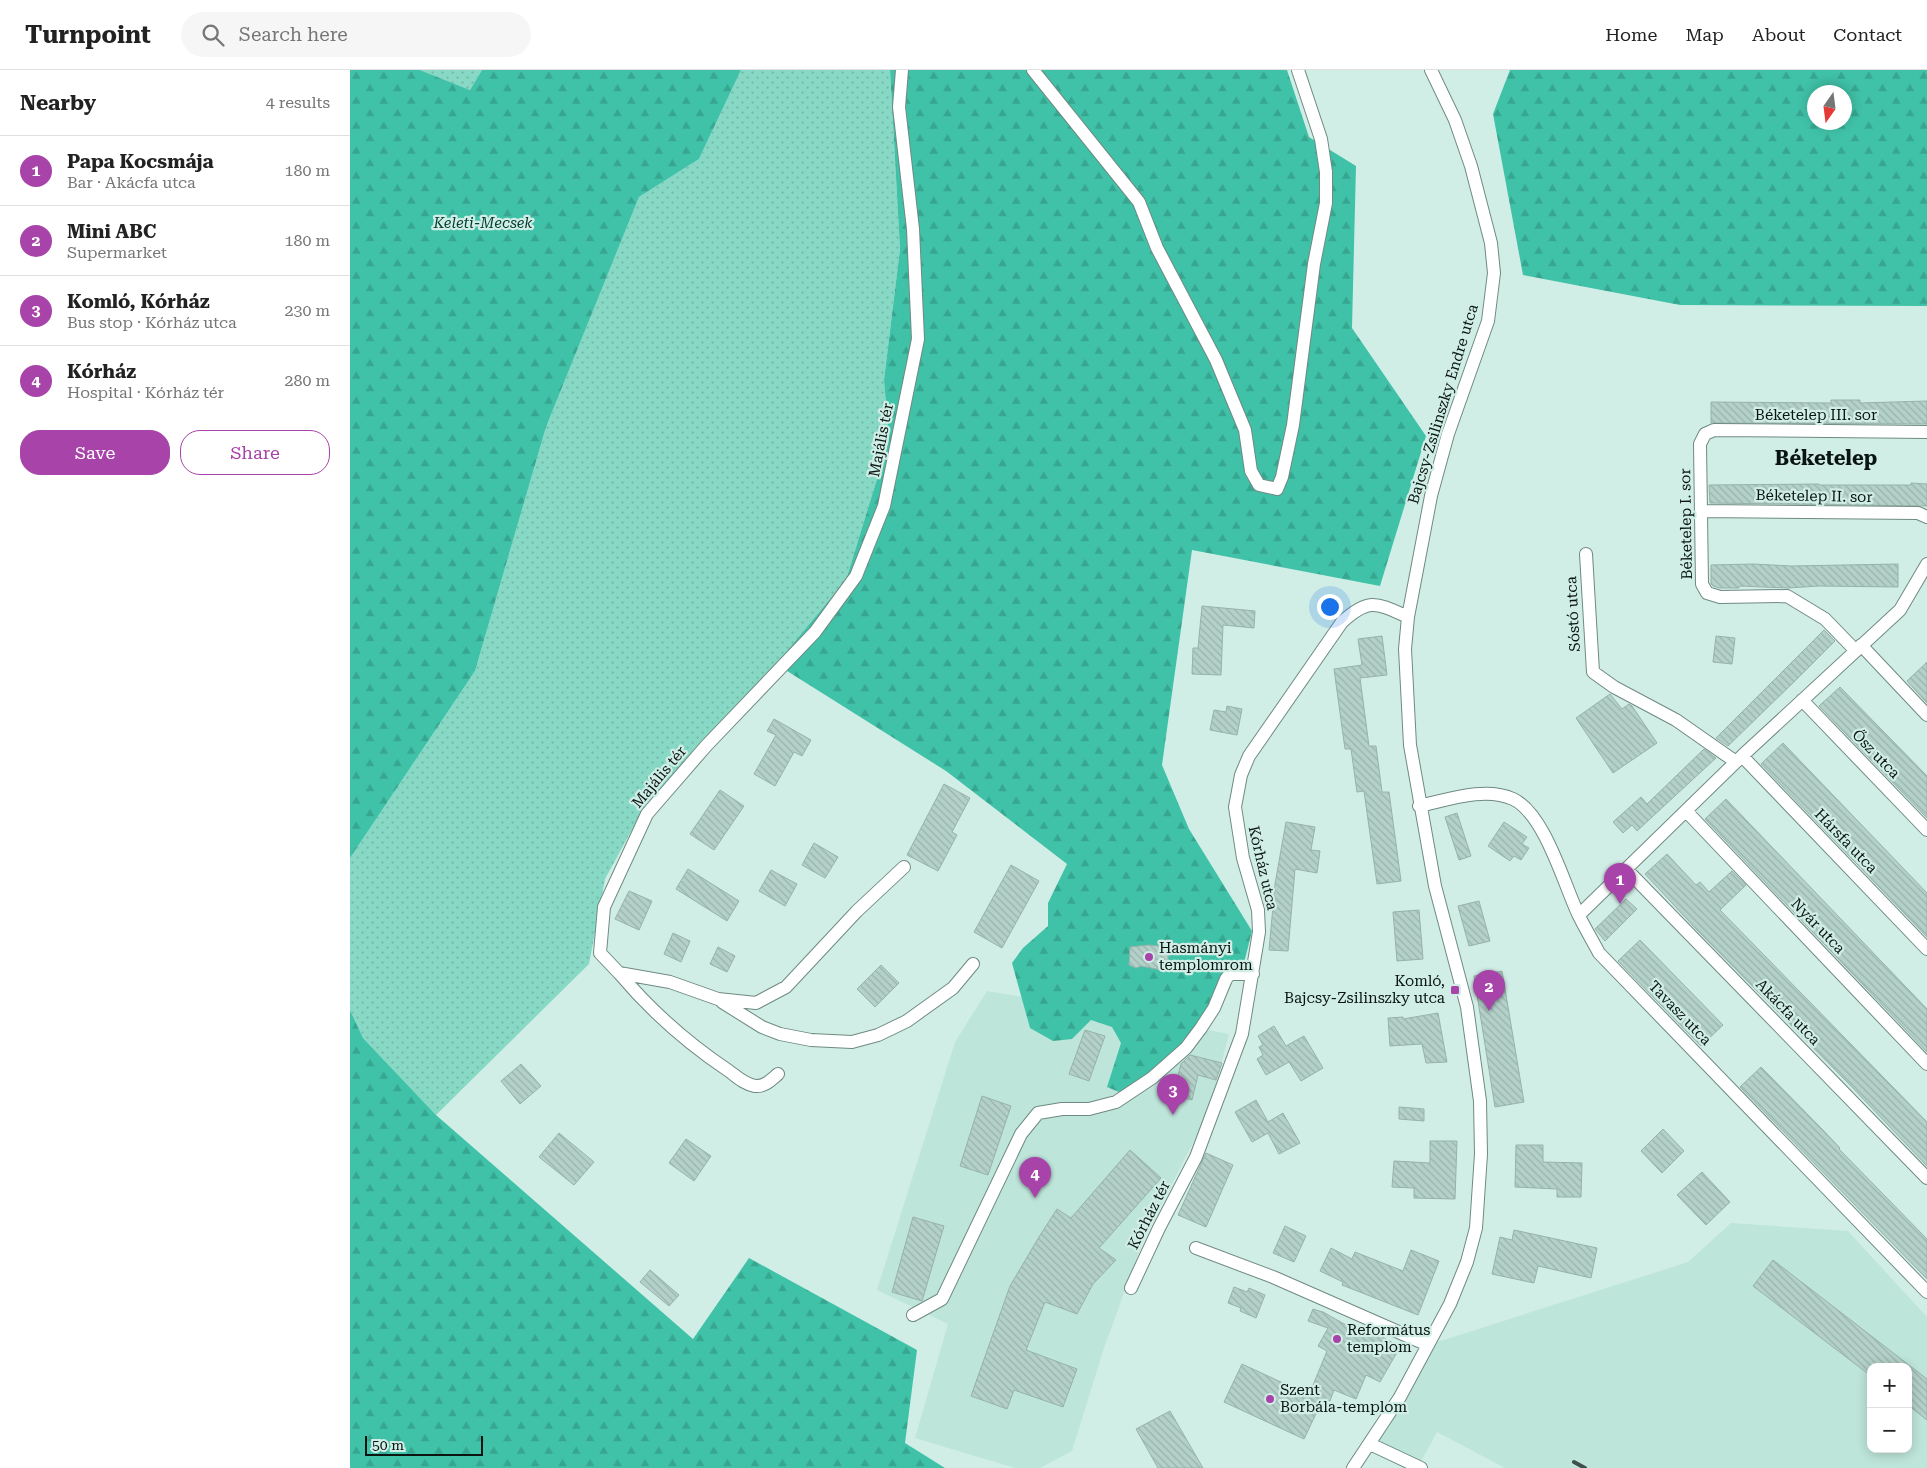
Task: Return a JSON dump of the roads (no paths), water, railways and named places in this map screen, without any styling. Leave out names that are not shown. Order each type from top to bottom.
[{"type":"street","name":"Majális tér","points":[[778,1074],[767,1083],[757,1086],[744,1082],[699,1051],[643,1002],[600,953],[604,907],[647,814],[706,746],[815,632],[856,576],[884,506],[918,339],[912,229],[899,107],[902,70]]},
{"type":"street","points":[[1033,70],[1139,202],[1157,248],[1216,360],[1245,430],[1251,471],[1259,484],[1277,489],[1282,478],[1293,426],[1314,264],[1326,203],[1326,172],[1321,139],[1298,70]]},
{"type":"street","name":"Bajcsy-Zsilinszky Endre utca","points":[[1353,1468],[1400,1397],[1450,1304],[1466,1262],[1476,1228],[1482,1154],[1482,1123],[1466,1007],[1435,886],[1419,806],[1410,745],[1405,649],[1408,617],[1431,496],[1448,434],[1488,322],[1494,273],[1492,242],[1471,166],[1455,120],[1431,70]]},
{"type":"street","name":"Béketelep III. sor","points":[[1705,434],[1714,430],[1927,432]]},
{"type":"street","name":"Béketelep I. sor","points":[[1705,434],[1700,444],[1702,584],[1707,593],[1720,597],[1787,596],[1825,618],[1858,648]]},
{"type":"street","name":"Béketelep II. sor","points":[[1701,511],[1918,514],[1927,517]]},
{"type":"street","name":"Sóstó utca","points":[[1586,554],[1593,672]]},
{"type":"street","points":[[1579,915],[1739,759],[1900,610],[1927,564]]},
{"type":"street","name":"Kórház utca","points":[[1196,1157],[1242,1034],[1259,932],[1258,910],[1243,858],[1235,807],[1244,768],[1249,756],[1317,656],[1348,616],[1364,605],[1376,604],[1385,606],[1408,617]]},
{"type":"street","points":[[1858,648],[1927,715]]},
{"type":"street","name":"Hársfa utca","points":[[1593,672],[1614,687],[1676,720],[1739,759],[1927,949]]},
{"type":"street","name":"Ősz utca","points":[[1802,700],[1927,830]]},
{"type":"street","name":"Tavasz utca","points":[[1419,806],[1474,794],[1512,798],[1523,806],[1538,824],[1562,873],[1579,915],[1599,953],[1927,1292]]},
{"type":"street","name":"Nyár utca","points":[[1686,811],[1927,1064]]},
{"type":"street","points":[[718,999],[756,1003],[786,988],[857,912],[904,867]]},
{"type":"street","name":"Akácfa utca","points":[[1626,869],[1927,1178]]},
{"type":"street","points":[[619,973],[670,982],[718,999],[762,1027],[780,1034],[812,1040],[852,1042],[878,1035],[907,1021],[953,988],[973,964]]},
{"type":"street","points":[[913,1315],[942,1299],[1020,1134],[1038,1113],[1062,1109],[1089,1109],[1116,1102],[1152,1078],[1186,1048],[1214,1008],[1230,974],[1253,974]]},
{"type":"street","name":"Kórház tér","points":[[1131,1288],[1159,1228],[1196,1157]]},
{"type":"street","points":[[1196,1248],[1273,1277],[1428,1345]]},
{"type":"street","points":[[1370,1444],[1420,1468]]},
{"type":"railway","points":[[1574,1462],[1585,1468]]},
{"type":"place","name":"Papa Kocsmája","points":[[1620,904]]},
{"type":"place","name":"Hasmányi templomrom","points":[[1149,957]]},
{"type":"place","name":"Komló, Bajcsy-Zsilinszky utca","points":[[1455,990]]},
{"type":"place","name":"Mini ABC","points":[[1489,1011]]},
{"type":"place","name":"Komló, Kórház","points":[[1173,1115]]},
{"type":"place","name":"Kórház","points":[[1035,1198]]},
{"type":"place","name":"Református templom","points":[[1337,1339]]},
{"type":"place","name":"Szent Borbála-templom","points":[[1270,1399]]},
{"type":"district","name":"Béketelep","points":[[1826,458]]},
{"type":"park label","name":"Keleti-Mecsek","points":[[483,223]]}]
